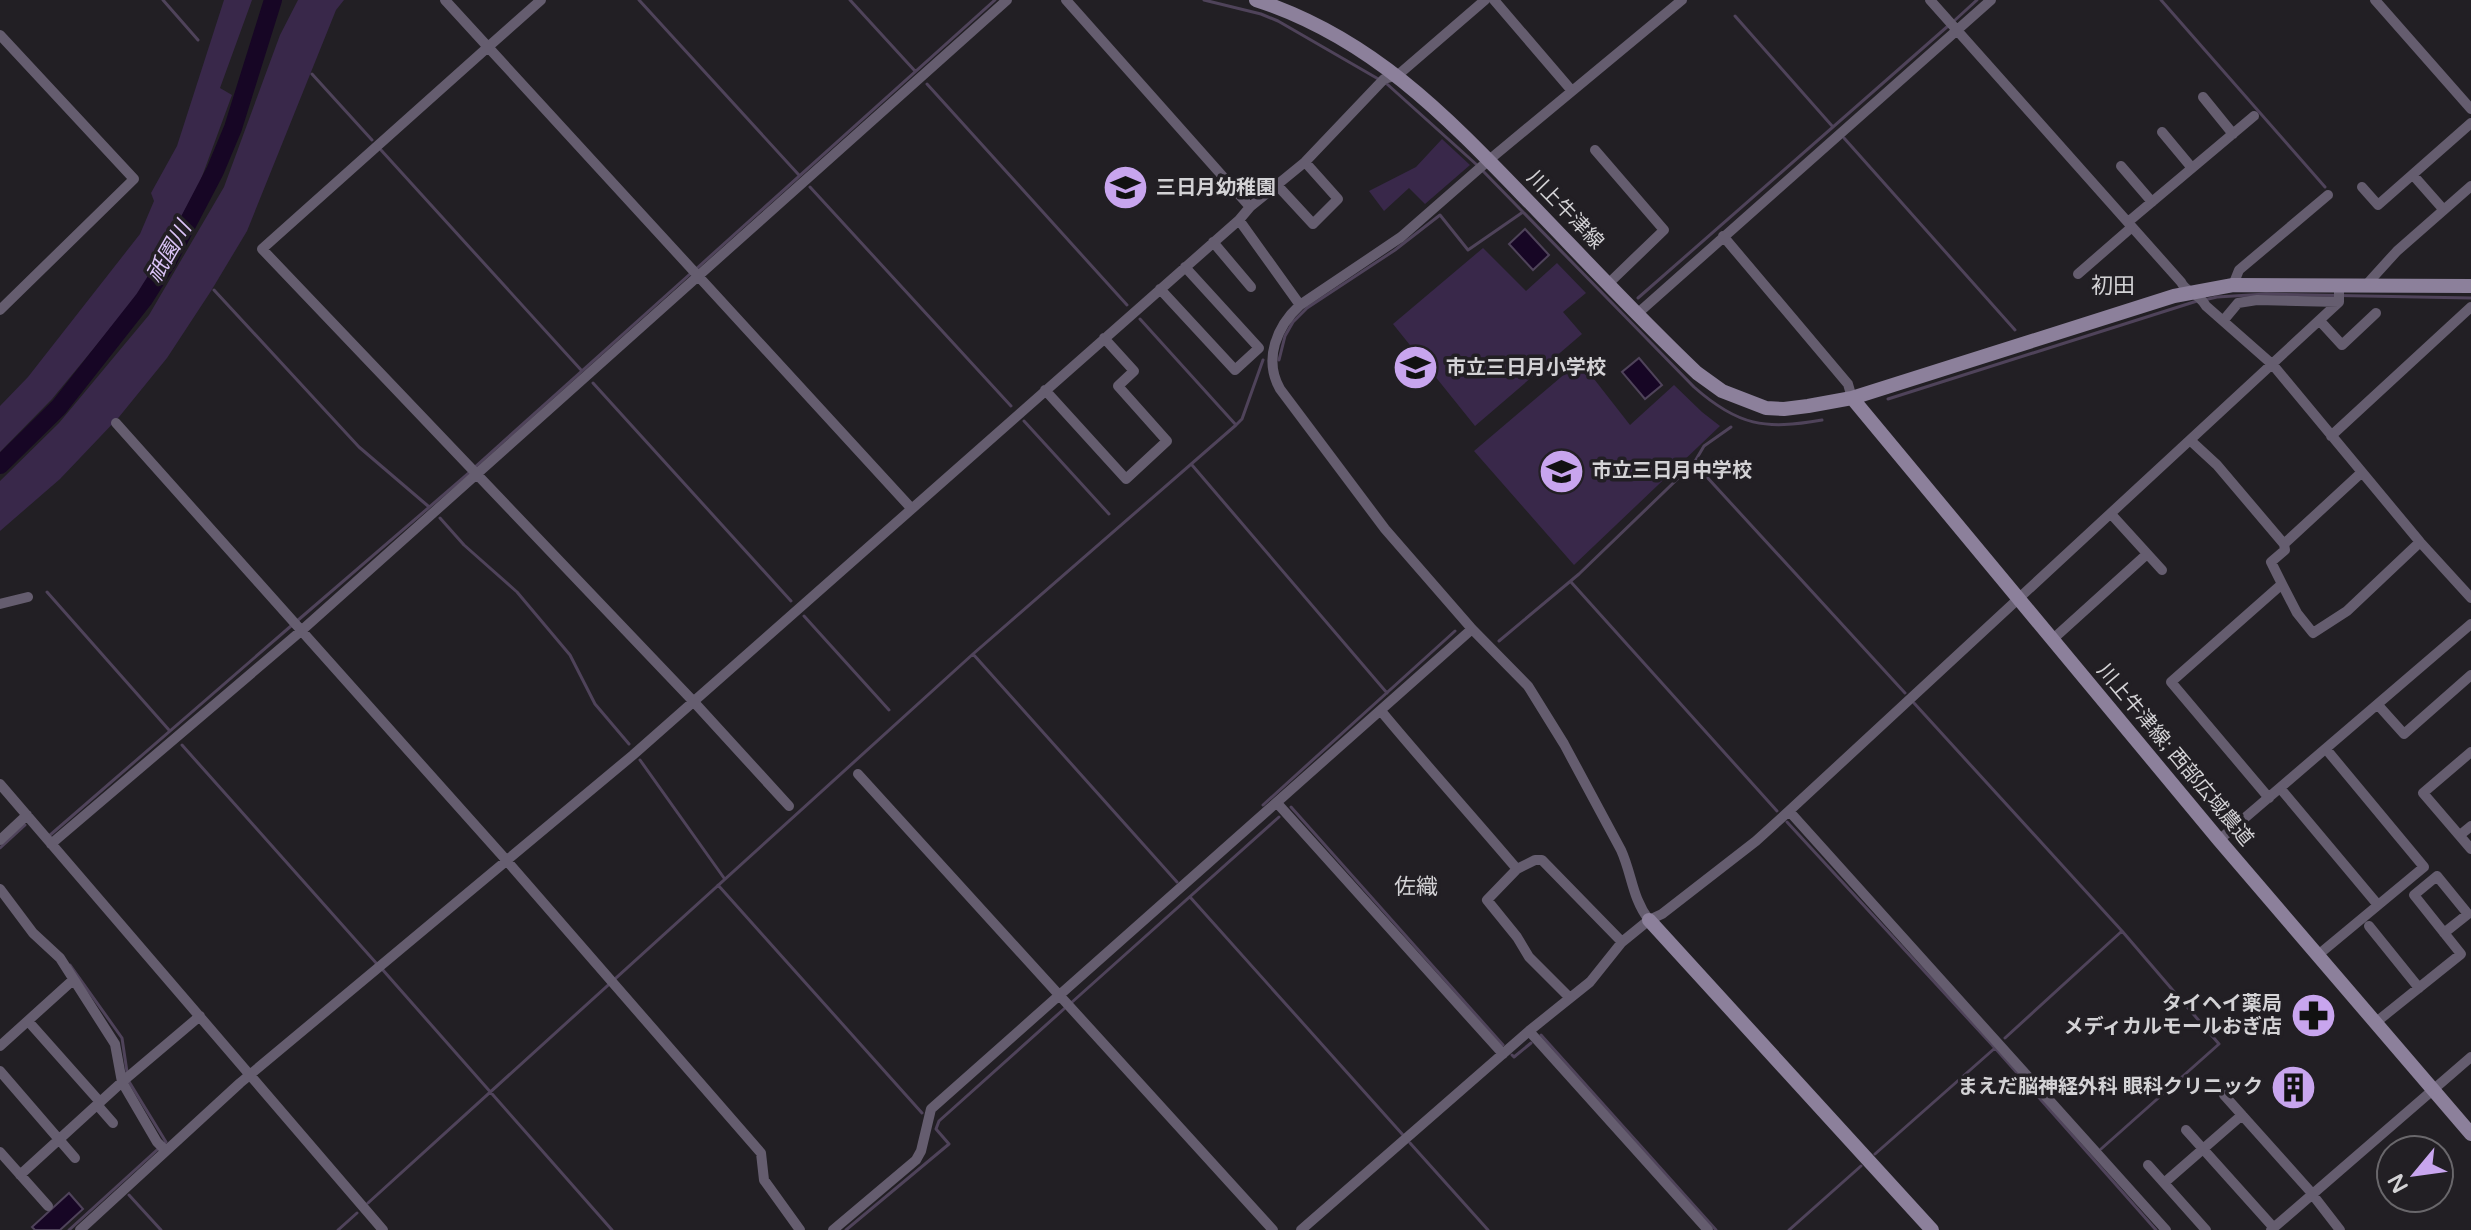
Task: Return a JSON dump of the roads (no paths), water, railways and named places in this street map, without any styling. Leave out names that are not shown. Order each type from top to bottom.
[{"type":"main road","name":"川上牛津線","points":[[1256,0],[1334,35],[1482,166],[1697,373],[1722,391],[1746,403],[1766,408],[1784,409],[1852,398],[2199,298],[2233,285],[2471,286]]},
{"type":"main road","name":"川上牛津線; 西部広域農道","points":[[1852,398],[2219,840],[2471,1134]]},
{"type":"main road","points":[[1649,920],[1932,1230]]},
{"type":"street","points":[[445,0],[911,508]]},
{"type":"street","points":[[541,0],[262,249],[693,701],[789,806]]},
{"type":"street","points":[[51,844],[301,631],[474,470],[698,276],[1007,0]]},
{"type":"street","points":[[1066,0],[1250,207]]},
{"type":"street","points":[[80,1230],[240,1083],[633,755],[1239,220],[1250,207],[1305,162],[1342,121],[1387,80],[1485,0]]},
{"type":"street","points":[[1494,0],[1572,91]]},
{"type":"street","points":[[1649,920],[1633,893],[1621,850],[1542,707],[1519,675],[1472,629],[1385,529],[1276,382],[1272,365],[1273,349],[1286,319],[1300,305],[1401,237],[1682,0]]},
{"type":"street","points":[[1930,0],[2184,289],[2199,298],[2273,365],[2361,473],[2471,598]]},
{"type":"street","points":[[1637,314],[1991,0]]},
{"type":"street","points":[[2375,0],[2471,109]]},
{"type":"street","points":[[0,35],[134,179],[0,310]]},
{"type":"street","points":[[2203,97],[2233,134]]},
{"type":"street","points":[[2078,274],[2152,202],[2254,116]]},
{"type":"street","points":[[2362,187],[2378,205],[2471,123]]},
{"type":"street","points":[[2162,132],[2192,168]]},
{"type":"street","points":[[1595,150],[1664,230],[1608,284]]},
{"type":"street","points":[[1277,185],[1313,224],[1338,199],[1305,162]]},
{"type":"street","points":[[2121,166],[2152,202]]},
{"type":"street","points":[[2413,175],[2443,209]]},
{"type":"street","points":[[2367,284],[2397,251],[2471,186]]},
{"type":"street","points":[[2233,285],[2239,270],[2328,195]]},
{"type":"street","points":[[1239,220],[1300,305]]},
{"type":"street","points":[[1723,236],[1848,384],[1852,398]]},
{"type":"street","points":[[1213,242],[1251,287]]},
{"type":"street","points":[[1160,289],[1235,370],[1259,348],[1185,267]]},
{"type":"street","points":[[1301,1230],[1529,1031],[1590,982],[1622,942],[1756,841],[1789,811],[2320,321],[2339,302],[2339,284]]},
{"type":"street","points":[[2223,321],[2238,303],[2257,300],[2339,302]]},
{"type":"street","points":[[2331,436],[2471,307]]},
{"type":"street","points":[[2320,321],[2342,345],[2376,313]]},
{"type":"street","points":[[1045,390],[1126,479],[1167,441],[1118,386],[1134,371],[1104,338]]},
{"type":"street","points":[[116,423],[507,861],[761,1153],[764,1180],[800,1230]]},
{"type":"street","points":[[2191,441],[2217,465],[2284,544],[2285,550],[2271,562],[2297,613],[2313,633],[2347,611],[2420,542]]},
{"type":"street","points":[[2284,544],[2361,473]]},
{"type":"street","points":[[2111,514],[2162,570]]},
{"type":"street","points":[[2053,639],[2147,554]]},
{"type":"street","points":[[2269,798],[2171,682],[2282,584]]},
{"type":"street","points":[[0,604],[28,597]]},
{"type":"street","points":[[2219,840],[2471,624]]},
{"type":"street","points":[[833,1230],[916,1160],[931,1109],[1472,629]]},
{"type":"street","points":[[2378,705],[2404,734],[2471,675]]},
{"type":"street","points":[[1381,711],[1517,869]]},
{"type":"street","points":[[2318,955],[2424,867],[2326,749]]},
{"type":"street","points":[[2471,752],[2423,793],[2471,849]]},
{"type":"street","points":[[858,774],[1273,1230]]},
{"type":"street","points":[[0,784],[383,1230]]},
{"type":"street","points":[[2280,788],[2378,905]]},
{"type":"street","points":[[1277,803],[1503,1054]]},
{"type":"street","points":[[1789,811],[2166,1230]]},
{"type":"street","points":[[0,840],[27,815]]},
{"type":"street","points":[[2460,835],[2471,826]]},
{"type":"street","points":[[1570,998],[1529,957],[1487,900],[1517,869],[1542,860],[1622,942]]},
{"type":"street","points":[[2375,1023],[2461,954],[2444,933],[2414,895],[2437,876],[2468,914],[2444,933]]},
{"type":"street","points":[[0,889],[33,933],[60,958],[115,1044],[122,1082],[157,1142],[166,1151]]},
{"type":"street","points":[[2369,926],[2419,988]]},
{"type":"street","points":[[0,1046],[73,980]]},
{"type":"street","points":[[20,1175],[200,1016]]},
{"type":"street","points":[[28,1021],[100,1102],[99,1107],[113,1123]]},
{"type":"street","points":[[1529,1031],[1708,1230]]},
{"type":"street","points":[[2186,1130],[2272,1229],[2471,1057]]},
{"type":"street","points":[[0,1071],[75,1158]]},
{"type":"street","points":[[2224,1095],[2340,1230]]},
{"type":"street","points":[[2164,1183],[2242,1115]]},
{"type":"street","points":[[0,1152],[48,1206]]},
{"type":"street","points":[[2148,1165],[2206,1230]]},
{"type":"waterway","points":[[163,0],[198,40]]},
{"type":"waterway","name":"祇園川","points":[[0,465],[59,407],[144,299],[168,261],[215,171],[233,128],[273,0]]},
{"type":"waterway","points":[[639,0],[798,174]]},
{"type":"waterway","points":[[850,0],[915,71]]},
{"type":"waterway","points":[[696,269],[995,0]]},
{"type":"waterway","points":[[1204,0],[1278,21],[1387,84],[1477,165]]},
{"type":"waterway","points":[[1954,21],[1977,0]]},
{"type":"waterway","points":[[2161,0],[2325,187]]},
{"type":"waterway","points":[[1735,16],[1833,127]]},
{"type":"waterway","points":[[1638,298],[1948,26]]},
{"type":"waterway","points":[[312,74],[372,140]]},
{"type":"waterway","points":[[927,84],[1127,305]]},
{"type":"waterway","points":[[1844,138],[2015,330]]},
{"type":"waterway","points":[[381,150],[582,371]]},
{"type":"waterway","points":[[1482,170],[1710,400],[1753,422],[1784,425],[1822,420]]},
{"type":"waterway","points":[[810,187],[1011,406]]},
{"type":"waterway","points":[[1279,360],[1285,336],[1307,308],[1395,250],[1440,215],[1468,250],[1523,212]]},
{"type":"waterway","points":[[475,467],[690,274]]},
{"type":"waterway","points":[[214,290],[359,447],[428,506]]},
{"type":"waterway","points":[[2204,300],[2266,294],[2471,298]]},
{"type":"waterway","points":[[1888,399],[2197,301]]},
{"type":"waterway","points":[[1140,319],[1236,425]]},
{"type":"waterway","points":[[368,1203],[973,654],[1236,425],[1242,419],[1263,360]]},
{"type":"waterway","points":[[593,383],[791,601]]},
{"type":"waterway","points":[[1024,421],[1109,514]]},
{"type":"waterway","points":[[1499,641],[1579,574],[1694,463],[1704,446],[1731,427]]},
{"type":"waterway","points":[[1694,463],[1905,693]]},
{"type":"waterway","points":[[1192,465],[1387,693]]},
{"type":"waterway","points":[[297,621],[470,472]]},
{"type":"waterway","points":[[440,518],[464,545],[517,592],[570,655],[595,704],[629,744]]},
{"type":"waterway","points":[[1571,582],[1777,811]]},
{"type":"waterway","points":[[47,592],[169,730]]},
{"type":"waterway","points":[[804,616],[889,710]]},
{"type":"waterway","points":[[49,836],[291,626]]},
{"type":"waterway","points":[[1263,805],[1455,631]]},
{"type":"waterway","points":[[973,654],[1177,882]]},
{"type":"waterway","points":[[1914,703],[2122,931],[2219,1044],[2101,1149]]},
{"type":"waterway","points":[[182,745],[377,964]]},
{"type":"waterway","points":[[640,760],[724,878]]},
{"type":"waterway","points":[[1291,807],[1503,1045]]},
{"type":"waterway","points":[[1071,1003],[1279,817]]},
{"type":"waterway","points":[[1787,822],[1995,1048],[2156,1230]]},
{"type":"waterway","points":[[0,848],[25,825]]},
{"type":"waterway","points":[[718,885],[922,1113]]},
{"type":"waterway","points":[[1190,897],[1403,1135]]},
{"type":"waterway","points":[[2005,1038],[2122,931]]},
{"type":"waterway","points":[[70,965],[122,1038],[127,1072]]},
{"type":"waterway","points":[[382,969],[612,1230]]},
{"type":"waterway","points":[[846,1230],[949,1144],[936,1129],[939,1121],[1065,1008]]},
{"type":"waterway","points":[[1541,1035],[1716,1230]]},
{"type":"waterway","points":[[1512,1055],[1514,1057],[1531,1043]]},
{"type":"waterway","points":[[1875,1154],[1995,1048]]},
{"type":"waterway","points":[[128,1080],[166,1142],[164,1144]]},
{"type":"waterway","points":[[1410,1143],[1488,1230]]},
{"type":"waterway","points":[[69,1230],[158,1149]]},
{"type":"waterway","points":[[1789,1230],[1861,1166]]},
{"type":"waterway","points":[[129,1195],[161,1230]]},
{"type":"waterway","points":[[338,1230],[357,1213]]},
{"type":"place","name":"三日月幼稚園","points":[[1125,188]]},
{"type":"place","name":"市立三日月小学校","points":[[1415,368]]},
{"type":"place","name":"市立三日月中学校","points":[[1561,471]]},
{"type":"place","name":"タイヘイ薬局 メディカルモールおぎ店","points":[[2313,1015]]},
{"type":"place","name":"まえだ脳神経外科 眼科クリニック","points":[[2294,1087]]},
{"type":"district","name":"初田","points":[[2113,286]]},
{"type":"district","name":"佐織","points":[[1416,887]]}]
